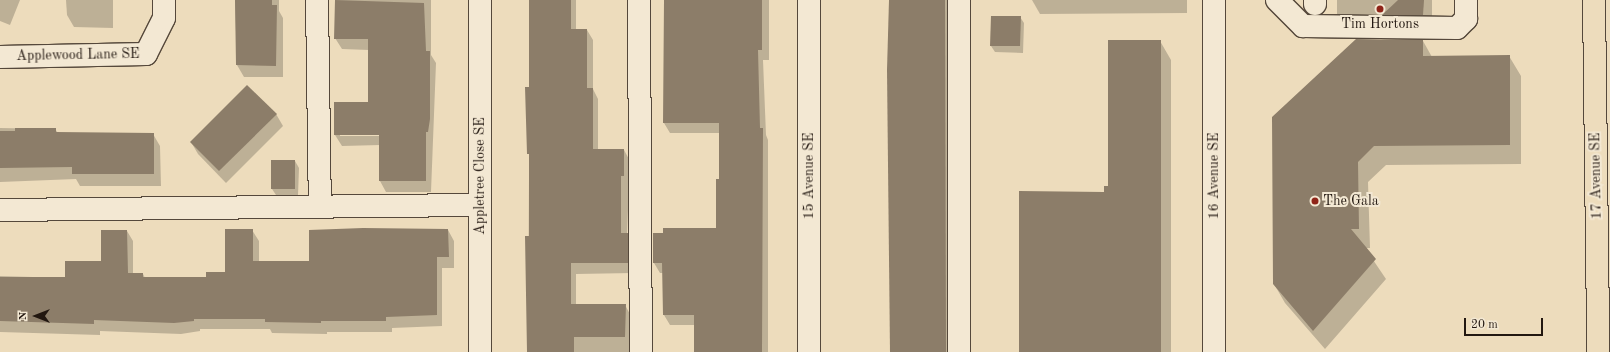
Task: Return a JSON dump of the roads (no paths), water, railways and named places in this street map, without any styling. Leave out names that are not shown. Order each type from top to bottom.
[{"type":"main road","name":"17 Avenue SE","points":[[1594,0],[1598,352]]},
{"type":"street","name":"Applewood Lane SE","points":[[0,56],[146,54],[164,18],[164,0]]},
{"type":"street","points":[[317,0],[320,205]]},
{"type":"street","name":"Appletree Close SE","points":[[480,0],[480,352]]},
{"type":"street","points":[[640,0],[641,352]]},
{"type":"street","name":"15 Avenue SE","points":[[809,0],[809,352]]},
{"type":"street","points":[[959,0],[959,352]]},
{"type":"street","name":"16 Avenue SE","points":[[1214,0],[1214,352]]},
{"type":"street","points":[[1278,0],[1303,26],[1457,28],[1466,19],[1466,0]]},
{"type":"street","points":[[0,210],[320,205],[480,205]]},
{"type":"place","name":"Tim Hortons","points":[[1380,9]]},
{"type":"place","name":"The Gala","points":[[1315,201]]}]
